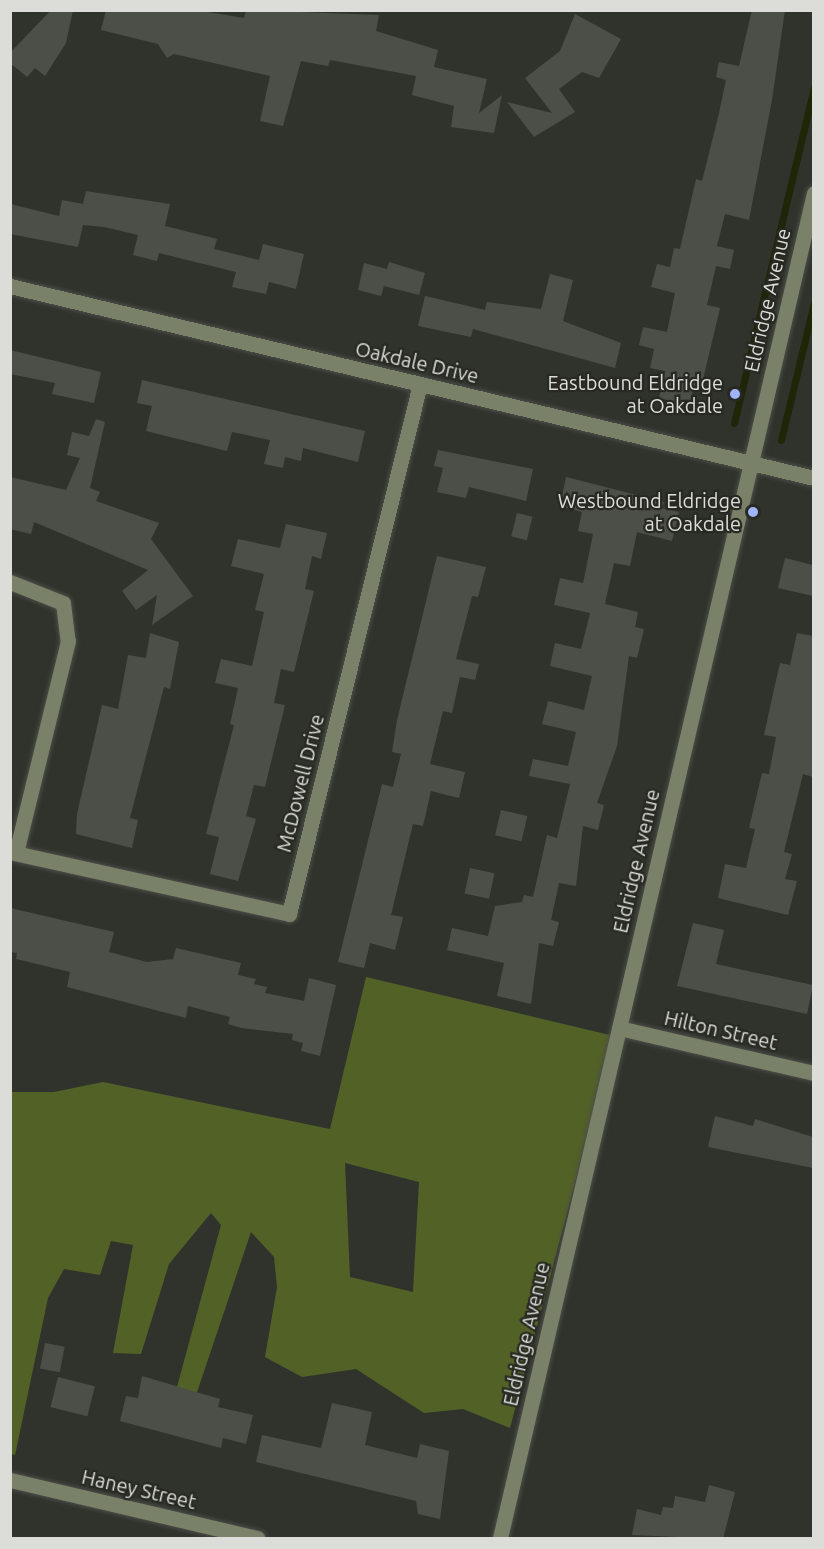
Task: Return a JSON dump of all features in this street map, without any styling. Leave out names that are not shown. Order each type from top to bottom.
[{"type":"street","name":"Eldridge Avenue","points":[[500,1539],[813,193]]},
{"type":"street","name":"Oakdale Drive","points":[[10,286],[813,478]]},
{"type":"street","name":"McDowell Drive","points":[[13,852],[290,914],[420,384]]},
{"type":"street","points":[[10,582],[52,594],[63,603],[68,641],[13,852]]},
{"type":"street","name":"Hilton Street","points":[[619,1028],[813,1073]]},
{"type":"street","name":"Haney Street","points":[[10,1480],[257,1539]]},
{"type":"green space","points":[[366,977],[614,1036],[510,1428],[463,1409],[424,1413],[356,1369],[302,1377],[265,1357],[277,1287],[274,1257],[251,1232],[192,1407],[174,1398],[221,1225],[211,1213],[169,1264],[141,1354],[113,1353],[133,1245],[111,1241],[100,1275],[64,1269],[48,1298],[15,1455],[11,1454],[10,1092],[54,1092],[103,1082],[330,1129]],"holes":[[[345,1163],[419,1182],[413,1292],[350,1277]]]},
{"type":"building","points":[[51,10],[73,10],[66,43],[45,76],[35,68],[27,77],[10,63],[10,53]]},
{"type":"building","points":[[106,10],[196,10],[244,18],[246,10],[379,15],[376,31],[438,50],[434,67],[487,79],[479,113],[502,95],[494,133],[451,127],[454,106],[412,95],[416,76],[330,60],[328,66],[301,61],[283,126],[260,121],[270,76],[174,54],[167,58],[158,44],[101,30]]},
{"type":"building","points":[[752,10],[785,10],[772,100],[749,220],[725,214],[717,246],[734,250],[730,269],[716,266],[707,305],[720,308],[701,388],[694,386],[689,405],[659,398],[665,371],[650,368],[654,349],[639,345],[643,327],[667,332],[675,293],[651,287],[657,264],[670,267],[674,248],[680,249],[696,179],[702,181],[726,80],[716,77],[719,62],[739,66]]},
{"type":"building","points":[[575,14],[621,39],[599,78],[582,72],[559,89],[575,112],[534,137],[507,102],[552,113],[525,78],[560,51]]},
{"type":"building","points":[[86,191],[170,204],[165,226],[217,239],[214,249],[259,260],[263,244],[304,254],[296,289],[269,282],[266,294],[232,287],[236,272],[159,253],[157,261],[133,255],[138,235],[104,227],[83,225],[78,247],[10,234],[10,204],[59,216],[62,200],[83,204]]},
{"type":"building","points":[[389,262],[425,273],[419,295],[384,286],[381,296],[358,290],[364,263],[387,269]]},
{"type":"building","points":[[550,274],[573,280],[563,321],[621,343],[615,368],[473,329],[471,337],[418,326],[425,296],[485,310],[487,302],[541,309]]},
{"type":"building","points":[[10,350],[101,372],[94,403],[52,394],[55,383],[10,374]]},
{"type":"building","points":[[142,380],[365,431],[358,462],[303,448],[301,461],[285,457],[283,468],[264,464],[270,440],[232,432],[227,451],[146,431],[152,406],[137,403]]},
{"type":"building","points":[[96,419],[105,422],[90,488],[100,492],[96,501],[159,523],[151,539],[193,596],[152,625],[157,595],[136,610],[122,591],[148,570],[34,522],[31,534],[10,529],[10,477],[66,490],[80,458],[67,455],[72,432],[89,436]]},
{"type":"building","points":[[438,450],[533,469],[526,501],[469,487],[466,498],[437,492],[443,468],[434,466]]},
{"type":"building","points":[[566,477],[664,502],[662,508],[679,512],[672,541],[637,532],[630,566],[614,563],[605,604],[638,612],[635,627],[644,629],[637,658],[629,656],[617,746],[597,803],[604,805],[598,830],[583,826],[576,886],[559,883],[551,920],[559,922],[553,946],[539,943],[531,1004],[497,996],[504,963],[447,950],[452,928],[488,936],[495,906],[522,902],[524,895],[533,897],[547,835],[557,838],[570,784],[529,776],[533,759],[568,766],[576,732],[542,724],[548,701],[584,710],[592,676],[550,666],[555,643],[581,649],[590,613],[554,605],[560,578],[583,583],[593,534],[578,531],[582,512],[560,506]]},
{"type":"building","points":[[517,513],[533,517],[527,540],[511,536]]},
{"type":"building","points":[[286,524],[327,533],[321,559],[312,556],[305,589],[314,591],[294,672],[281,669],[274,703],[285,705],[265,787],[254,785],[246,816],[256,819],[238,881],[210,874],[219,837],[206,834],[234,725],[230,724],[238,688],[215,683],[221,659],[252,666],[264,612],[255,610],[264,574],[231,566],[238,539],[280,548]]},
{"type":"building","points":[[437,556],[486,567],[478,597],[472,596],[456,659],[479,664],[475,680],[460,677],[452,713],[443,711],[430,764],[465,772],[459,798],[431,791],[423,826],[413,824],[391,915],[403,917],[395,950],[370,943],[364,968],[338,962],[382,784],[393,787],[401,754],[392,752],[397,720]]},
{"type":"building","points":[[785,558],[813,565],[813,596],[778,588]]},
{"type":"building","points":[[150,633],[179,642],[170,689],[164,687],[130,818],[138,820],[132,848],[76,834],[77,814],[102,705],[118,709],[128,655],[146,658]]},
{"type":"building","points":[[797,633],[813,636],[813,777],[803,774],[784,852],[792,854],[785,879],[797,881],[788,915],[718,898],[725,864],[746,868],[755,829],[749,828],[762,773],[769,774],[776,737],[764,735],[780,663],[790,665]]},
{"type":"building","points":[[501,810],[527,816],[521,841],[495,835]]},
{"type":"building","points":[[470,868],[494,873],[489,899],[465,893]]},
{"type":"building","points":[[10,908],[114,932],[109,952],[147,962],[173,959],[176,948],[241,963],[238,975],[256,979],[254,984],[267,987],[265,993],[304,1001],[309,978],[336,985],[320,1056],[301,1051],[303,1043],[292,1040],[293,1034],[241,1028],[228,1024],[230,1017],[188,1006],[186,1018],[67,987],[70,972],[16,959],[17,953],[10,952]]},
{"type":"building","points":[[693,923],[724,930],[716,964],[813,985],[807,1014],[677,986]]},
{"type":"building","points":[[715,1116],[753,1126],[755,1119],[813,1137],[813,1168],[708,1147]]},
{"type":"building","points":[[45,1343],[65,1347],[60,1372],[40,1369]]},
{"type":"building","points":[[142,1376],[220,1399],[218,1407],[253,1415],[246,1444],[223,1438],[221,1448],[120,1421],[126,1396],[138,1398]]},
{"type":"building","points":[[58,1377],[95,1386],[87,1416],[51,1407]]},
{"type":"building","points":[[332,1403],[372,1412],[365,1445],[417,1458],[420,1444],[449,1451],[440,1519],[418,1514],[416,1501],[256,1462],[262,1435],[321,1448]]},
{"type":"building","points":[[709,1485],[735,1492],[723,1539],[632,1535],[637,1509],[661,1515],[663,1507],[673,1508],[675,1496],[705,1502]]},
{"type":"waterway","points":[[734,423],[814,87]]},
{"type":"waterway","points":[[781,440],[814,303]]},
{"type":"place","name":"Eastbound Eldridge at Oakdale","points":[[735,394]]},
{"type":"place","name":"Westbound Eldridge at Oakdale","points":[[753,512]]}]
